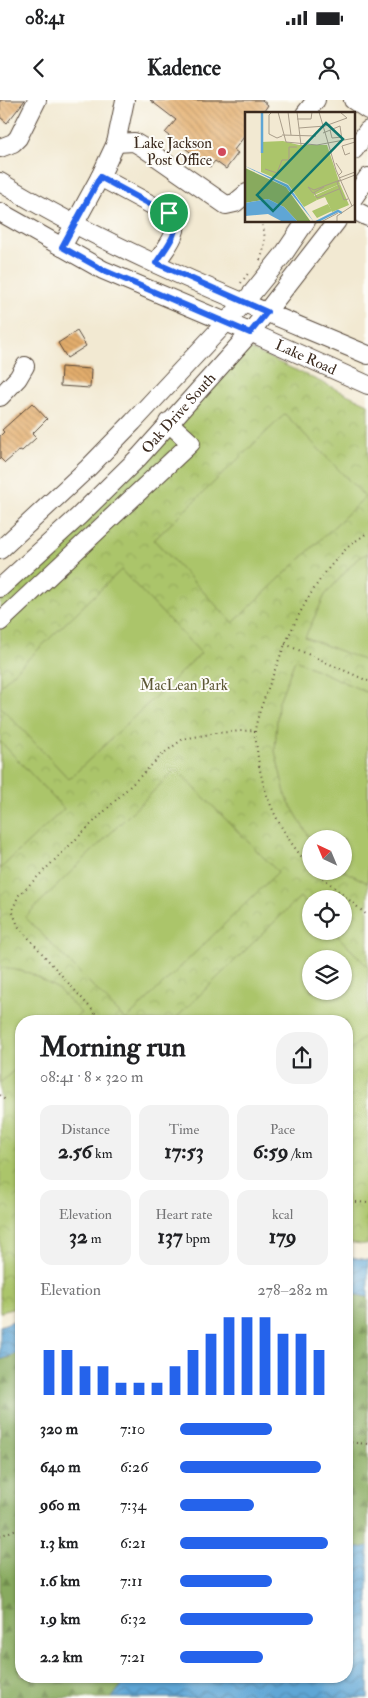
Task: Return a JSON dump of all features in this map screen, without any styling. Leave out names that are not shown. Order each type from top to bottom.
[{"type":"street","points":[[0,148],[18,138],[37,100]]},
{"type":"street","points":[[62,247],[116,143],[125,100]]},
{"type":"street","points":[[307,112],[316,100]]},
{"type":"street","points":[[354,100],[368,110]]},
{"type":"street","points":[[356,147],[368,130]]},
{"type":"street","points":[[116,143],[134,142],[226,205],[235,203],[245,195]]},
{"type":"street","points":[[100,177],[174,217],[177,224],[174,234],[156,263]]},
{"type":"street","points":[[356,194],[368,177]]},
{"type":"street","name":"Lake Road","points":[[0,182],[105,241],[156,263],[242,294],[267,312],[368,355]]},
{"type":"street","points":[[356,211],[368,217]]},
{"type":"street","name":"Lake Road","points":[[0,212],[103,270],[368,385]]},
{"type":"street","name":"Oak Drive South","points":[[0,550],[88,468],[226,322],[242,294],[283,256],[305,222]]},
{"type":"street","name":"Oak Drive South","points":[[0,588],[139,457],[168,422],[250,333],[336,222]]},
{"type":"street","points":[[0,396],[18,378],[25,366]]},
{"type":"street","points":[[0,622],[191,444],[168,422]]},
{"type":"path","points":[[259,261],[264,251],[265,243],[261,222]]},
{"type":"path","points":[[242,294],[242,280],[255,266]]},
{"type":"path","points":[[302,858],[278,824],[264,788],[255,730],[266,694],[285,644],[299,614],[318,581],[347,548],[368,532]]},
{"type":"path","points":[[285,644],[368,681]]},
{"type":"path","points":[[97,1015],[18,926],[12,910],[19,895],[164,753],[183,739],[216,733],[255,730]]},
{"type":"path","points":[[326,880],[368,916]]},
{"type":"path","points":[[0,1096],[5,1100]]},
{"type":"path","points":[[353,1202],[368,1204]]},
{"type":"path","points":[[353,1443],[368,1444]]},
{"type":"path","points":[[0,1536],[15,1530]]},
{"type":"green space","name":"MacLean Park","points":[[248,348],[368,404],[368,1245],[353,1243],[353,1015],[15,1015],[15,1307],[0,1313],[0,591]]},
{"type":"green space","points":[[285,414],[365,497],[233,623],[154,540]]},
{"type":"green space","points":[[368,553],[368,662],[305,637],[325,595],[357,559]]},
{"type":"green space","points":[[121,570],[201,653],[69,779],[0,706],[0,686]]},
{"type":"green space","points":[[295,660],[368,693],[368,883],[352,875],[352,830],[305,830],[286,797],[275,751],[278,704]]},
{"type":"green space","points":[[0,741],[64,809],[0,869]]},
{"type":"green space","points":[[176,769],[278,872],[131,1015],[121,1015],[25,917]]},
{"type":"green space","points":[[300,897],[302,899],[302,940],[342,940],[351,950],[302,950],[302,1000],[352,1000],[352,951],[368,967],[368,1033],[353,1047],[353,1015],[179,1015]]},
{"type":"green space","points":[[0,967],[30,973],[58,989],[81,1013],[78,1015],[15,1015],[15,1069],[0,1083]]},
{"type":"green space","points":[[353,1294],[368,1297],[368,1546],[353,1549]]},
{"type":"green space","points":[[15,1354],[15,1683],[124,1683],[112,1698],[0,1698],[0,1360]]},
{"type":"water","points":[[353,1257],[368,1260],[368,1297],[353,1294]]},
{"type":"water","points":[[15,1320],[15,1354],[0,1360],[0,1326]]},
{"type":"water","points":[[368,1546],[368,1698],[112,1698],[124,1683],[353,1683],[353,1549]]},
{"type":"building","points":[[0,100],[25,100],[7,123],[0,117]]},
{"type":"building","points":[[150,100],[262,100],[268,105],[263,112],[245,112],[245,136],[234,150],[238,153],[226,169],[215,161],[210,167],[165,133],[176,120]]},
{"type":"building","points":[[77,331],[86,346],[67,358],[58,343]]},
{"type":"building","points":[[61,367],[91,369],[90,388],[60,386]]},
{"type":"building","points":[[32,403],[47,419],[32,434],[36,438],[5,463],[0,458],[0,436],[4,432],[2,430]]},
{"type":"place","name":"Lake Jackson Post Office","points":[[222,152]]},
{"type":"route","points":[[100,177],[169,213],[174,217],[177,224],[174,234],[156,263],[267,312],[250,333],[103,270],[62,247],[100,177]]}]
